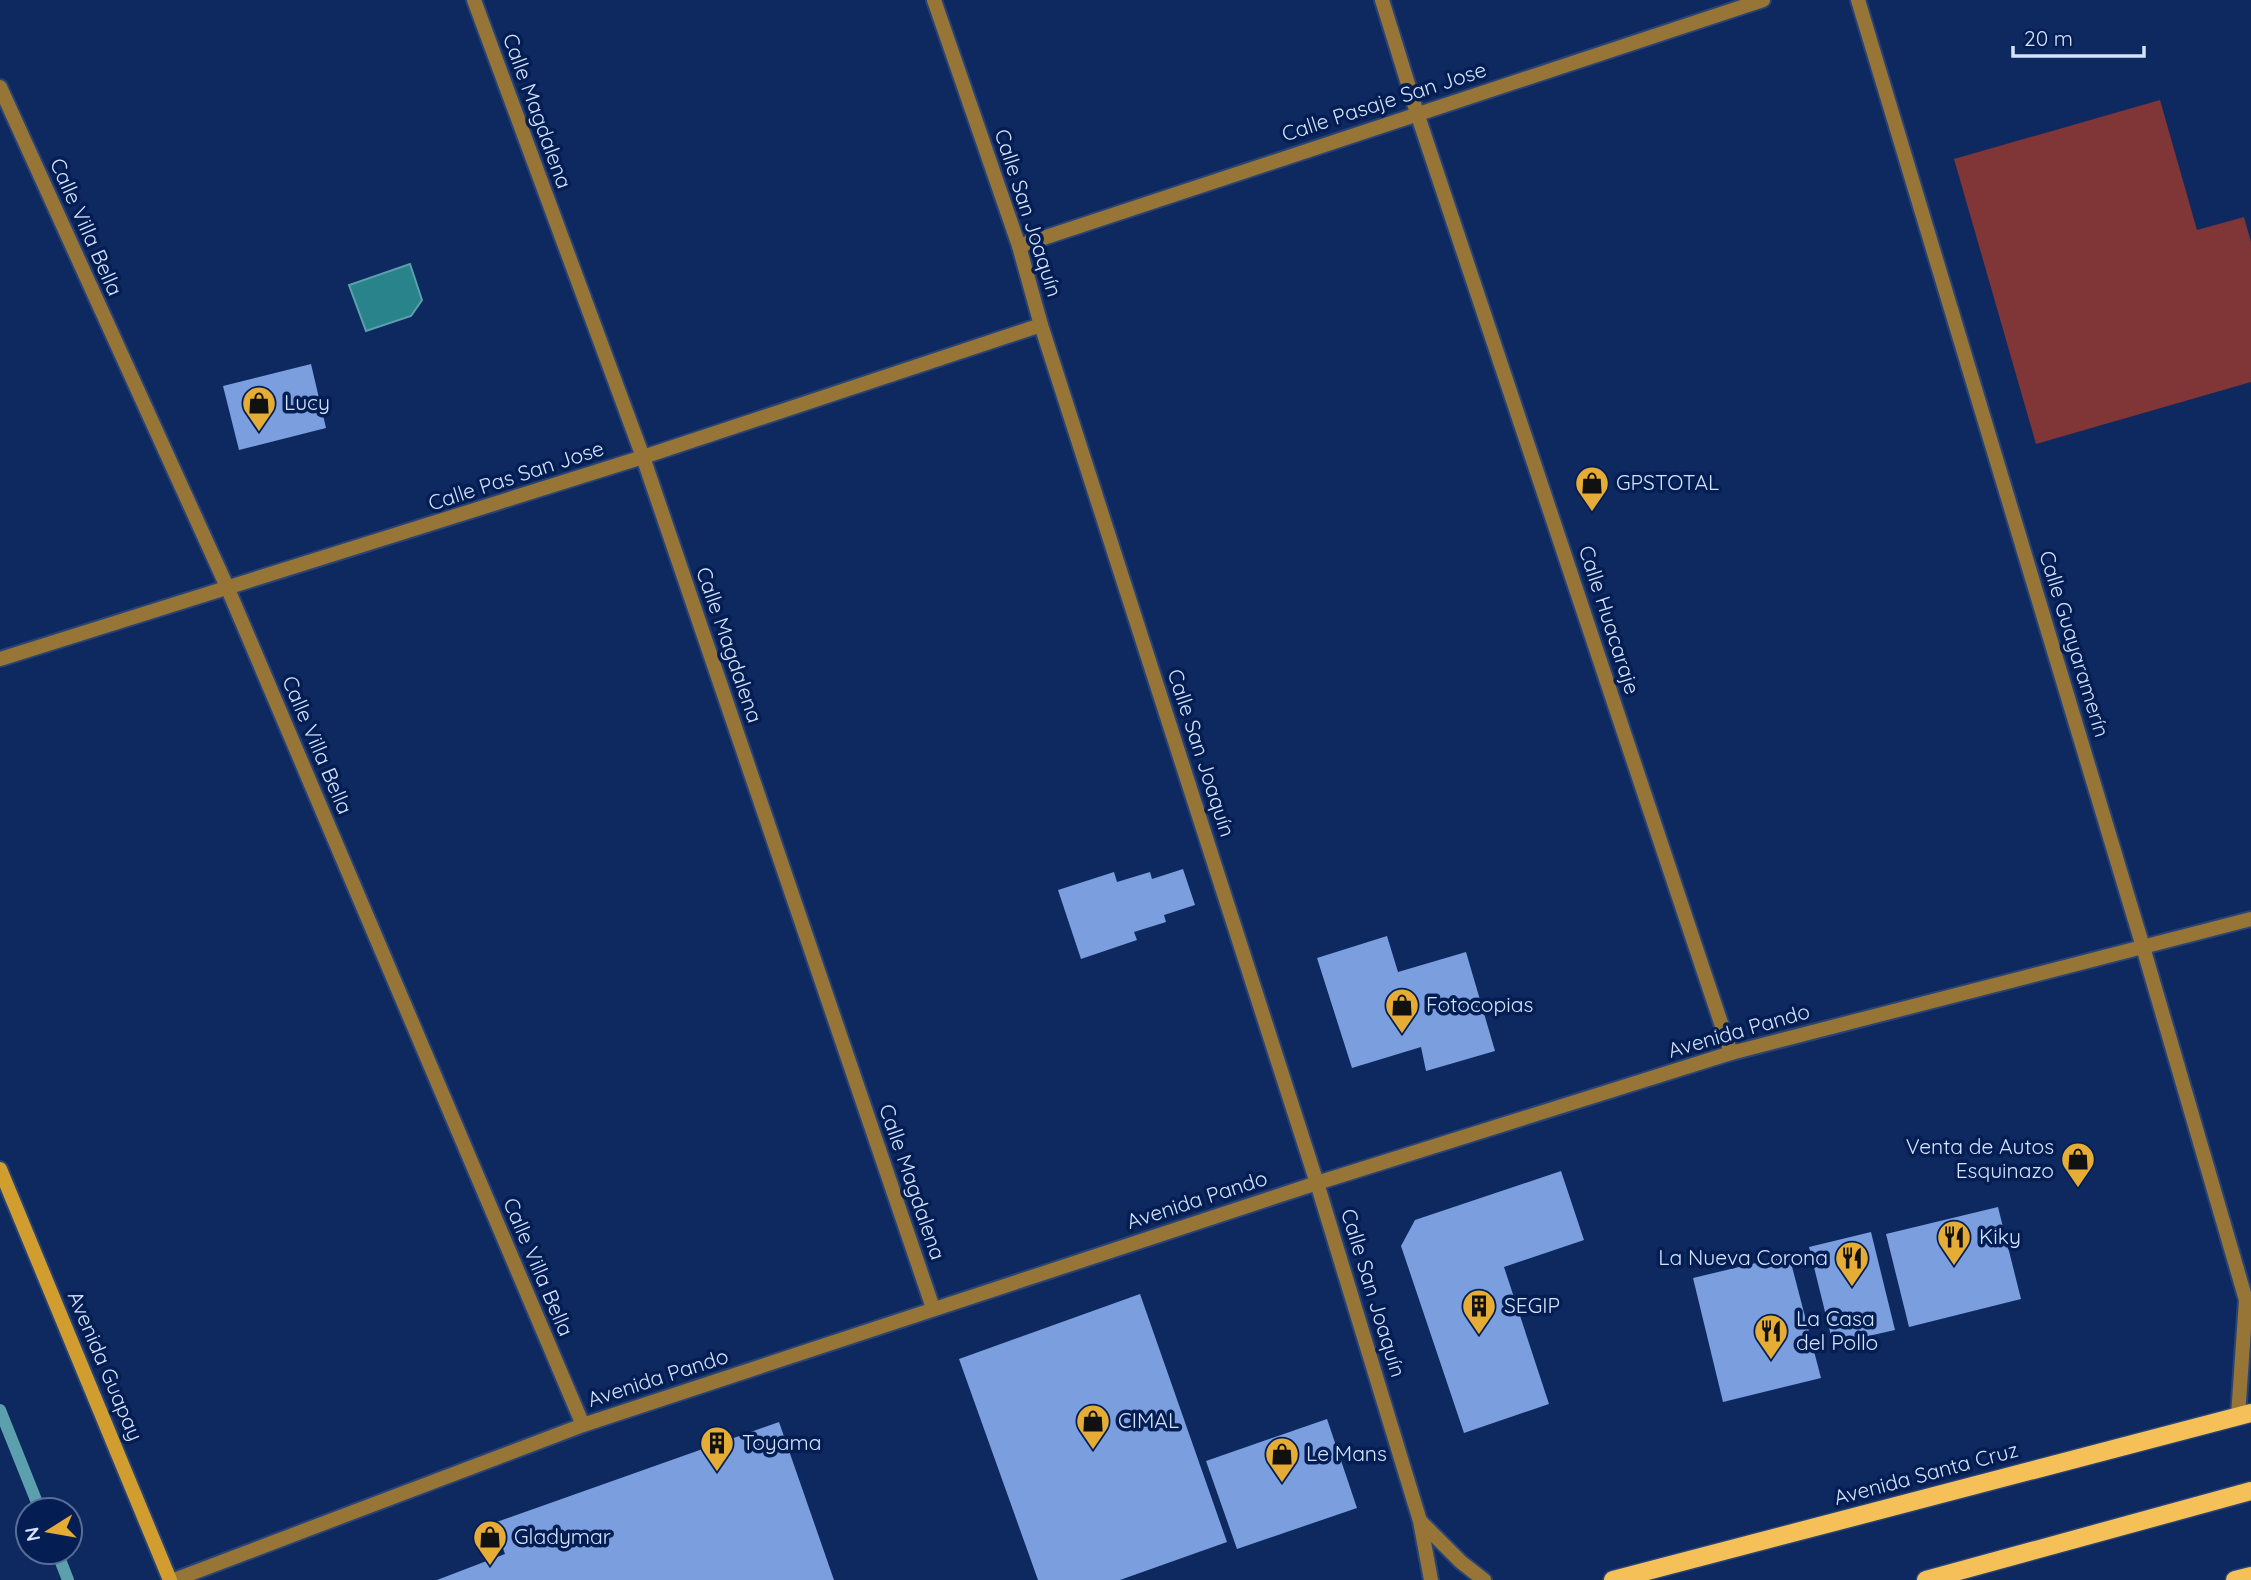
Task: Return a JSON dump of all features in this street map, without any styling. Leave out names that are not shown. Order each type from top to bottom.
[{"type":"main road","name":"Avenida Guapay","points":[[0,1169],[172,1580]]},
{"type":"main road","name":"Avenida Santa Cruz","points":[[1612,1580],[2244,1414]]},
{"type":"main road","points":[[1926,1580],[2251,1491]]},
{"type":"main road","points":[[2235,1580],[2251,1576]]},
{"type":"street","name":"Calle Magdalena","points":[[474,0],[643,457],[933,1308]]},
{"type":"street","name":"Calle San Joaquín","points":[[934,0],[1019,246],[1041,325],[1318,1183],[1420,1521],[1432,1580]]},
{"type":"street","name":"Calle Huacaraje","points":[[1382,0],[1417,113],[1731,1053]]},
{"type":"street","name":"Calle Pasaje San Jose","points":[[1019,246],[1763,0]]},
{"type":"street","name":"Calle Guayaramerín","points":[[1858,0],[2249,1304],[2244,1414]]},
{"type":"street","name":"Calle Villa Bella","points":[[0,87],[228,589],[583,1425]]},
{"type":"street","name":"Calle Pas San Jose","points":[[0,659],[643,457],[1041,325]]},
{"type":"street","name":"Avenida Pando","points":[[172,1580],[583,1425],[1318,1183],[1731,1053],[2251,919]]},
{"type":"street","name":"Calle San Joaquín","points":[[1420,1521],[1461,1562],[1484,1580]]},
{"type":"shaded area","points":[[2160,100],[2197,230],[2244,217],[2251,242],[2251,382],[2036,444],[1954,159]]},
{"type":"shaded area","points":[[410,264],[422,300],[411,316],[366,331],[349,285]]},
{"type":"building","points":[[311,364],[326,428],[239,450],[223,386]]},
{"type":"building","points":[[1183,869],[1195,905],[1164,915],[1166,922],[1134,932],[1137,940],[1081,959],[1058,890],[1114,872],[1117,882],[1150,872],[1152,879]]},
{"type":"building","points":[[1387,936],[1398,972],[1466,952],[1495,1051],[1426,1071],[1421,1047],[1352,1068],[1317,958]]},
{"type":"building","name":"SEGIP","points":[[1561,1171],[1584,1240],[1504,1267],[1549,1404],[1464,1433],[1401,1246],[1415,1220]]},
{"type":"building","name":"Kiky","points":[[1998,1207],[2021,1299],[1909,1327],[1886,1234]]},
{"type":"building","name":"La Nueva Corona","points":[[1871,1232],[1895,1330],[1833,1344],[1809,1247]]},
{"type":"building","points":[[1789,1255],[1821,1378],[1723,1402],[1693,1278]]},
{"type":"building","name":"CIMAL","points":[[1140,1294],[1227,1542],[1120,1580],[1038,1580],[959,1359]]},
{"type":"building","name":"Le Mans","points":[[1327,1419],[1357,1508],[1237,1549],[1206,1461]]},
{"type":"building","name":"Toyama","points":[[779,1422],[834,1580],[437,1580],[505,1554],[494,1523]]},
{"type":"waterway","points":[[0,1410],[34,1496]]},
{"type":"waterway","points":[[62,1566],[68,1580]]},
{"type":"place","name":"Lucy","points":[[259,433]]},
{"type":"place","name":"GPSTOTAL","points":[[1592,513]]},
{"type":"place","name":"Fotocopias","points":[[1402,1035]]},
{"type":"place","name":"Venta de Autos Esquinazo","points":[[2078,1189]]},
{"type":"place","name":"Kiky","points":[[1954,1267]]},
{"type":"place","name":"La Nueva Corona","points":[[1852,1288]]},
{"type":"place","name":"SEGIP","points":[[1479,1336]]},
{"type":"place","name":"La Casa del Pollo","points":[[1771,1361]]},
{"type":"place","name":"CIMAL","points":[[1093,1451]]},
{"type":"place","name":"Toyama","points":[[717,1473]]},
{"type":"place","name":"Le Mans","points":[[1282,1484]]},
{"type":"place","name":"Gladymar","points":[[490,1567]]}]
